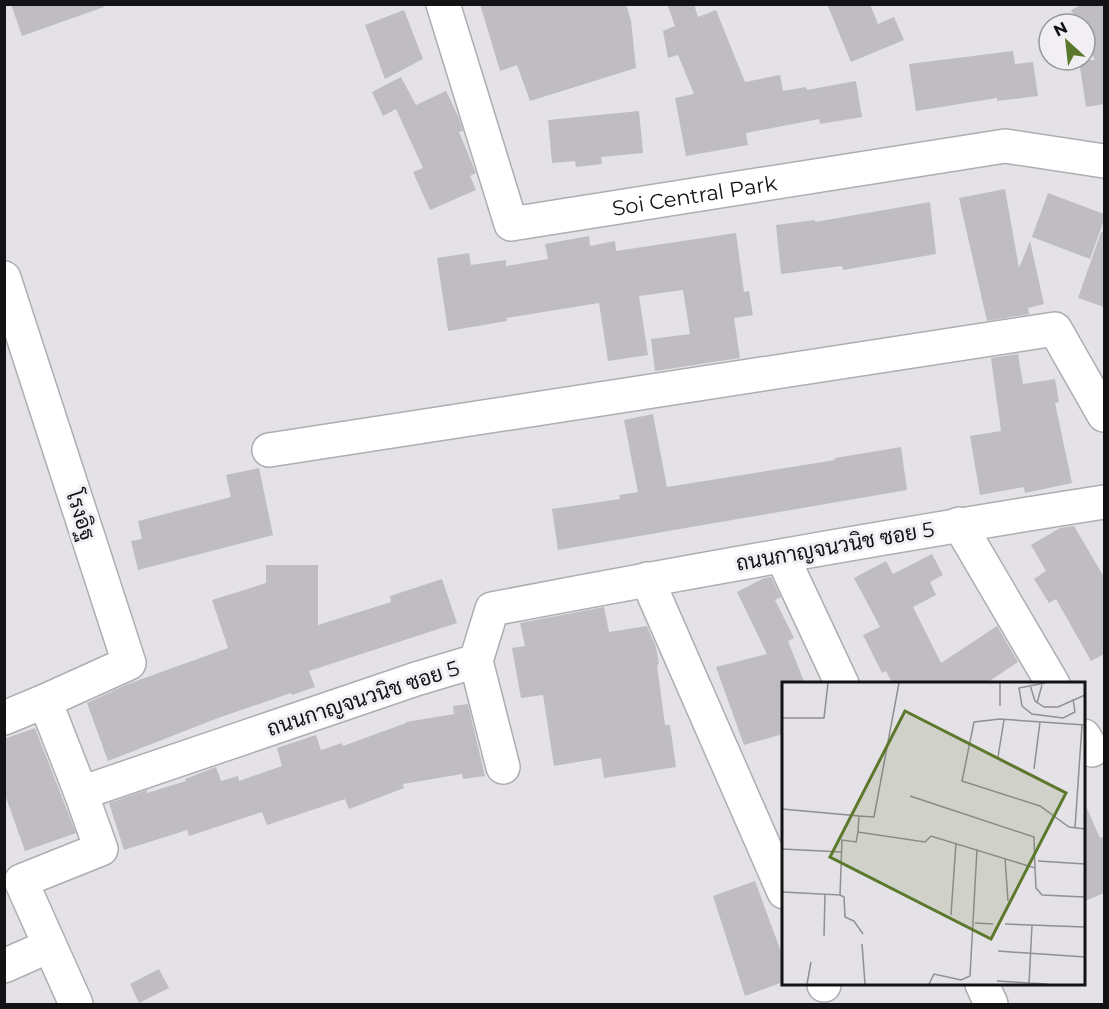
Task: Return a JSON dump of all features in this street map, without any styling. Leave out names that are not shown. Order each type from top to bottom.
[{"type":"street","name":"Soi Central Park","points":[[443,4],[511,224],[1005,146],[1104,161]]},
{"type":"street","name":"โรงอิฐ","points":[[4,278],[129,663],[45,701]]},
{"type":"street","points":[[269,450],[1055,329],[1104,415]]},
{"type":"street","name":"ถนนกาญจนวนิช ซอย 5","points":[[81,793],[416,679],[476,661],[492,609],[959,524],[1104,502]]},
{"type":"street","points":[[959,524],[1052,682]]},
{"type":"street","points":[[782,555],[841,682]]},
{"type":"street","points":[[647,579],[782,890]]},
{"type":"street","points":[[476,661],[503,767]]},
{"type":"street","points":[[4,718],[45,701],[101,849],[21,881],[76,1005]]},
{"type":"street","points":[[4,966],[49,946]]},
{"type":"street","points":[[982,985],[991,1005]]},
{"type":"building","points":[[11,4],[103,4],[104,7],[22,36]]},
{"type":"building","points":[[480,4],[626,4],[631,21],[636,68],[530,101],[517,65],[500,71]]},
{"type":"building","points":[[667,4],[694,4],[698,17],[716,10],[745,82],[780,75],[783,91],[806,87],[807,90],[856,81],[862,117],[820,124],[819,119],[746,133],[748,145],[686,156],[675,98],[694,94],[678,55],[668,58],[663,31],[675,26]]},
{"type":"building","points":[[827,4],[870,4],[878,24],[894,17],[904,40],[851,62]]},
{"type":"building","points":[[1083,4],[1104,4],[1104,104],[1086,107],[1081,72],[1097,72],[1097,12],[1072,12],[1071,10]]},
{"type":"building","points":[[404,10],[423,59],[385,79],[365,25]]},
{"type":"building","points":[[1013,51],[1015,64],[1033,62],[1038,96],[997,101],[997,98],[916,111],[909,64]]},
{"type":"building","points":[[401,77],[416,105],[446,91],[459,118],[463,131],[459,132],[476,173],[470,176],[476,190],[430,210],[413,172],[423,168],[396,109],[383,116],[372,92]]},
{"type":"building","points":[[639,111],[643,153],[601,157],[602,164],[576,167],[575,161],[552,163],[548,120]]},
{"type":"building","points":[[1005,189],[1019,268],[1030,241],[1044,304],[1028,308],[1029,314],[987,321],[959,198]]},
{"type":"building","points":[[1048,193],[1104,214],[1090,259],[1032,237]]},
{"type":"building","points":[[930,202],[936,254],[843,270],[842,266],[781,274],[776,225],[815,220],[815,222]]},
{"type":"building","points":[[1101,232],[1104,232],[1104,307],[1078,298]]},
{"type":"building","points":[[736,233],[744,292],[749,291],[753,315],[734,318],[740,358],[655,371],[651,339],[690,334],[683,290],[639,296],[648,355],[608,361],[599,303],[506,318],[507,321],[448,331],[437,258],[469,253],[471,265],[506,260],[506,266],[548,259],[545,244],[589,236],[590,246],[615,241],[616,251]]},
{"type":"building","points":[[1018,354],[1023,384],[1055,379],[1059,402],[1055,403],[1072,483],[1025,493],[1024,487],[980,495],[970,436],[1001,431],[991,358]]},
{"type":"building","points":[[653,414],[667,487],[901,447],[907,490],[558,550],[552,509],[620,499],[619,495],[638,492],[624,420]]},
{"type":"building","points":[[259,468],[273,535],[138,570],[131,541],[142,539],[138,521],[231,497],[226,475]]},
{"type":"building","points":[[1074,526],[1104,577],[1104,654],[1091,661],[1056,599],[1049,603],[1034,579],[1046,571],[1031,545],[1060,528]]},
{"type":"building","points":[[932,554],[943,575],[930,582],[936,595],[913,607],[941,663],[997,626],[1018,662],[988,682],[892,682],[886,671],[882,673],[863,635],[880,627],[854,578],[886,561],[893,574]]},
{"type":"building","points":[[266,565],[318,565],[318,625],[391,602],[390,596],[442,579],[457,623],[309,671],[315,687],[218,718],[108,761],[87,703],[128,684],[228,648],[212,600],[266,583]]},
{"type":"building","points":[[771,577],[781,597],[775,600],[794,638],[788,641],[804,682],[782,682],[782,734],[744,745],[716,667],[767,654],[737,592],[764,578]]},
{"type":"building","points":[[604,607],[609,632],[647,626],[656,647],[665,725],[670,725],[676,767],[604,778],[601,758],[554,766],[543,695],[521,698],[512,648],[525,646],[520,623]]},
{"type":"building","points":[[468,704],[485,776],[463,779],[462,774],[403,784],[404,788],[349,809],[345,799],[267,825],[262,812],[189,836],[187,830],[124,850],[109,803],[147,790],[147,793],[186,781],[185,779],[216,767],[221,781],[238,776],[239,781],[282,766],[277,748],[316,735],[321,750],[342,743],[343,746],[406,722],[454,714],[453,706]]},
{"type":"building","points":[[35,728],[76,833],[25,851],[4,792],[4,739]]},
{"type":"building","points":[[1085,804],[1100,838],[1104,836],[1104,893],[1085,901]]},
{"type":"building","points":[[755,881],[782,954],[782,982],[745,996],[713,896]]},
{"type":"building","points":[[159,969],[169,988],[139,1003],[130,984]]}]
